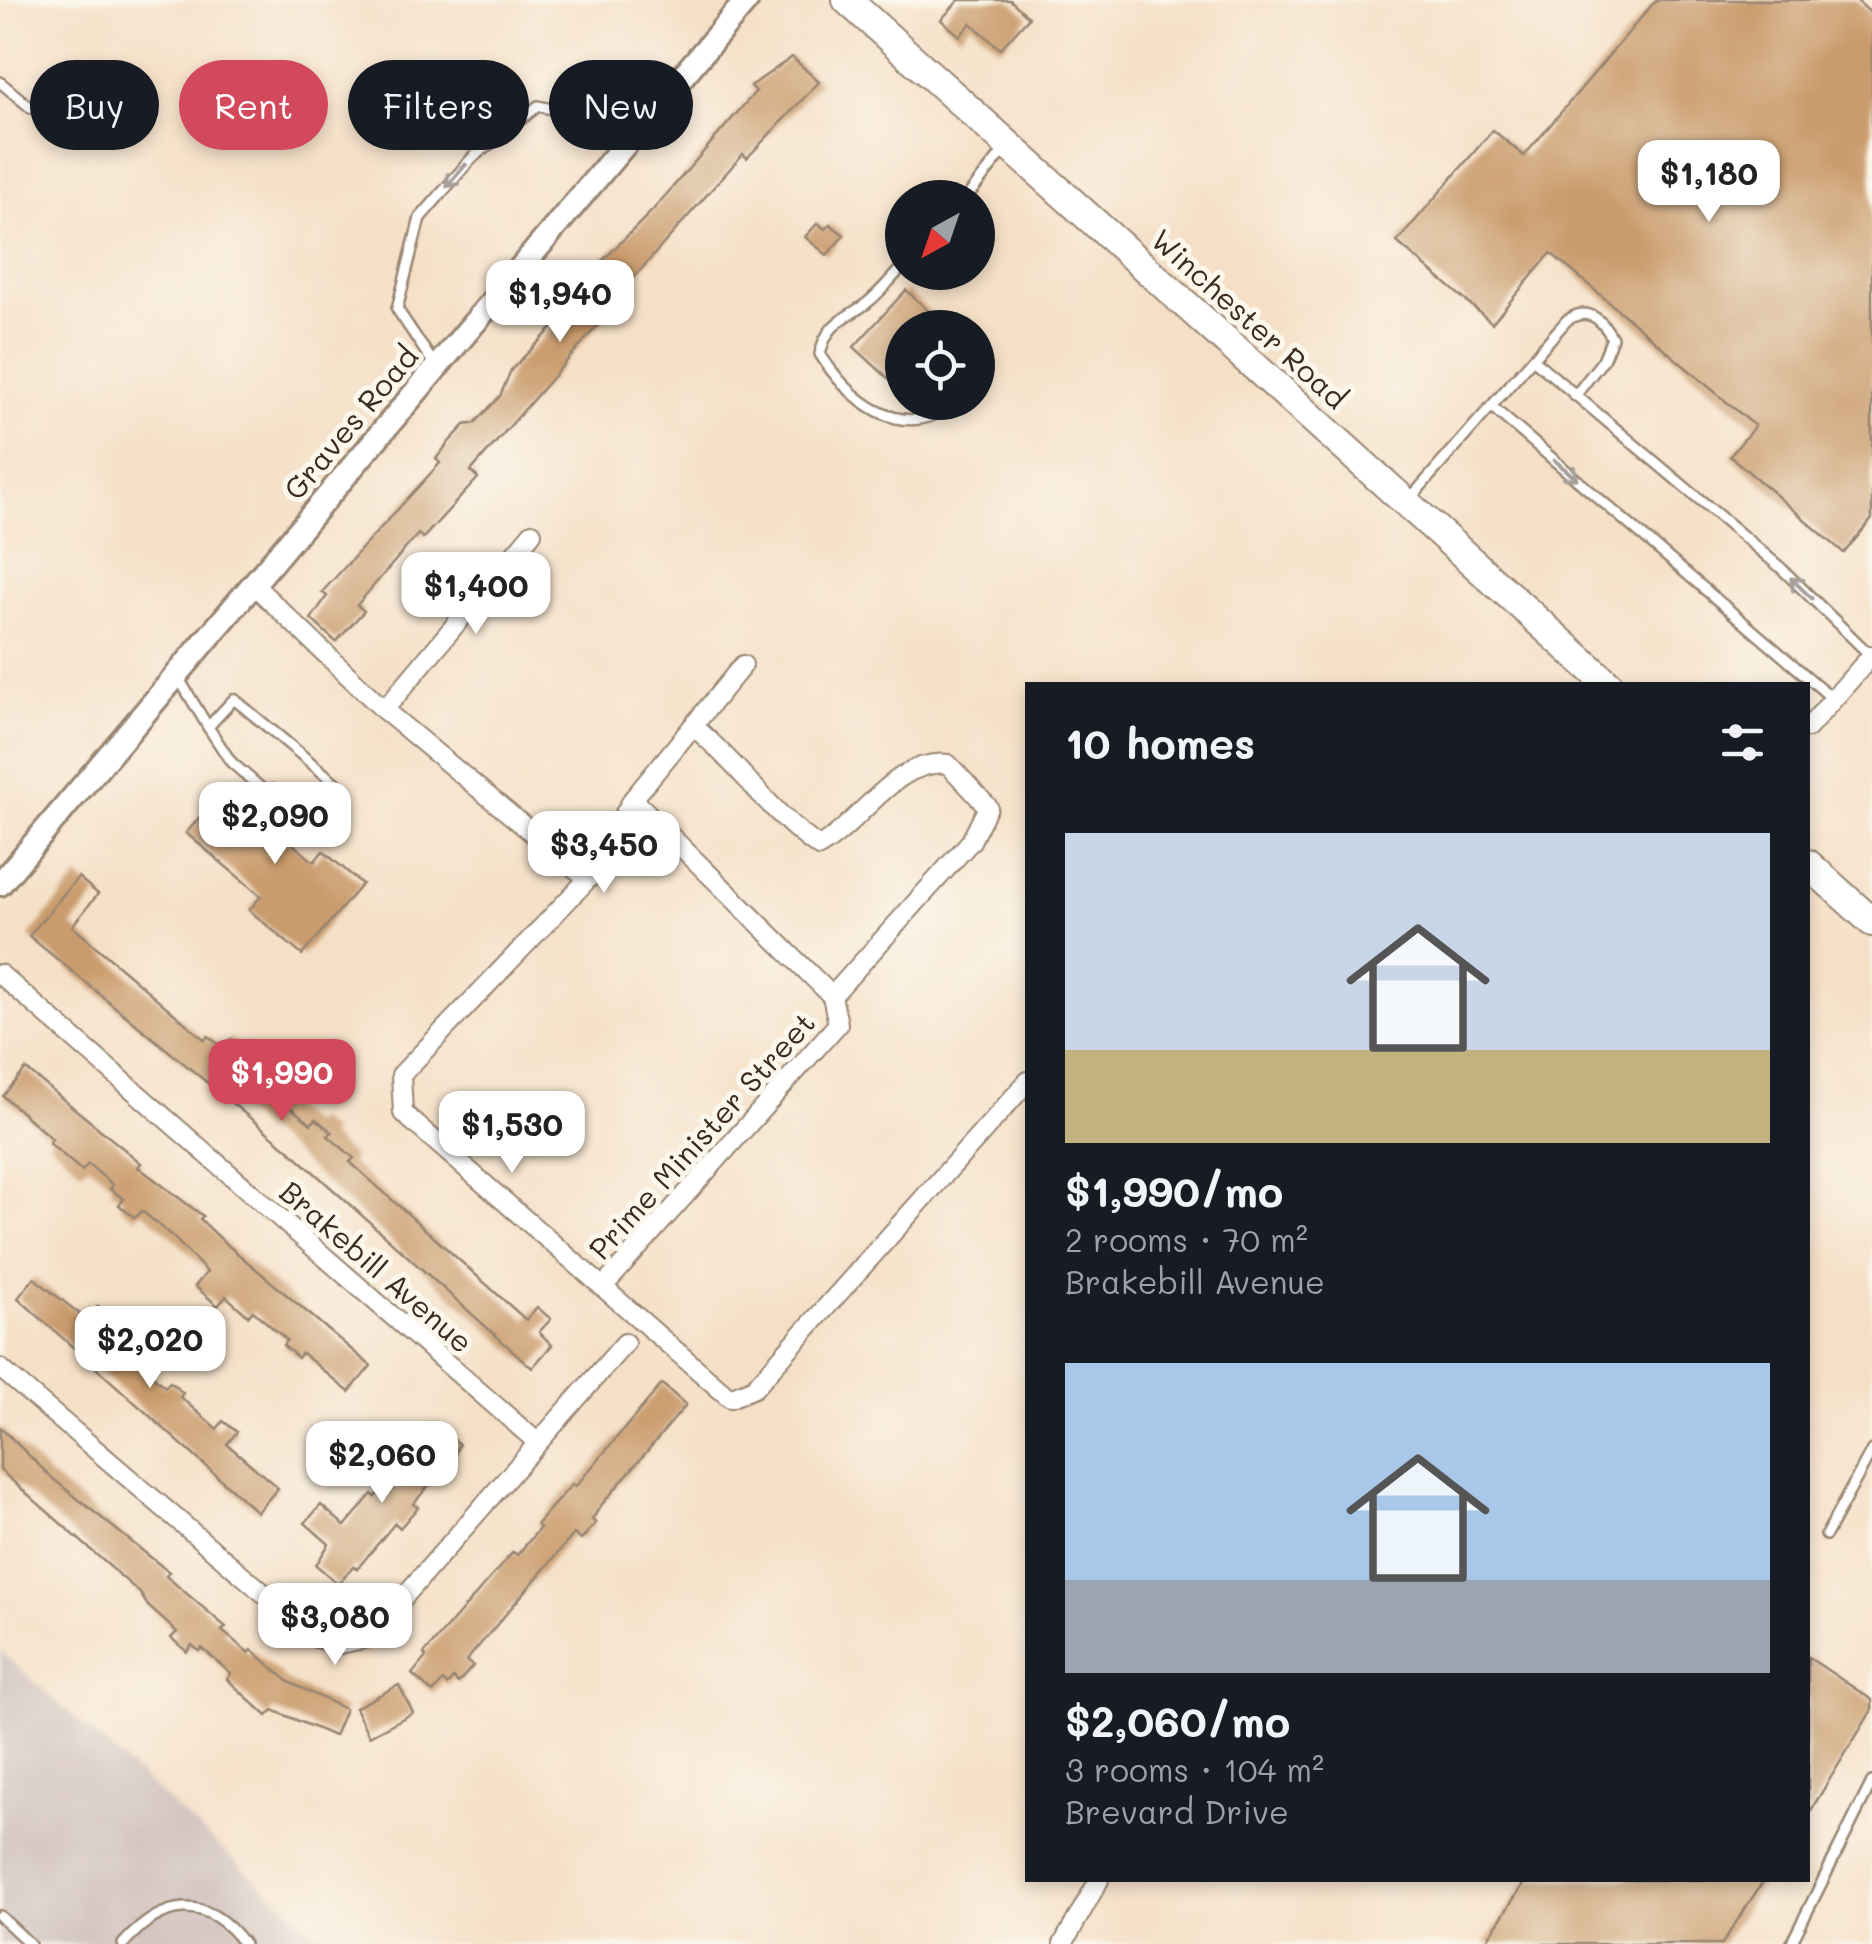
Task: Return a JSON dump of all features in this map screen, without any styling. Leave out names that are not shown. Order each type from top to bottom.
[{"type":"main road","name":"Winchester Road","points":[[848,0],[1605,682]]},
{"type":"main road","points":[[1810,866],[1872,922]]},
{"type":"street","name":"Graves Road","points":[[0,884],[747,0]]},
{"type":"street","points":[[384,710],[532,533]]},
{"type":"street","points":[[253,584],[384,710],[588,879]]},
{"type":"street","points":[[1810,726],[1872,655]]},
{"type":"street","points":[[603,1287],[402,1113],[401,1075],[588,879],[633,799],[743,665]]},
{"type":"street","name":"Prime Minister Street","points":[[693,726],[721,748],[800,834],[819,847],[845,832],[903,772],[933,762],[948,764],[988,807],[971,841],[832,996],[838,1024],[603,1287],[730,1398],[754,1388],[1025,1084]]},
{"type":"street","points":[[633,799],[832,996]]},
{"type":"street","name":"Brakebill Avenue","points":[[0,974],[536,1442]]},
{"type":"street","points":[[0,1368],[316,1638],[340,1644],[368,1638],[625,1343]]},
{"type":"street","points":[[1063,1944],[1098,1882]]},
{"type":"lane","points":[[0,82],[30,107]]},
{"type":"lane","points":[[436,368],[397,309],[420,218],[472,158],[538,106],[574,114],[619,151]]},
{"type":"lane","points":[[981,180],[1009,145]]},
{"type":"lane","points":[[885,284],[867,303],[837,319],[824,338],[820,354],[843,388],[868,410],[885,414]]},
{"type":"lane","points":[[1406,502],[1578,313],[1604,322],[1612,338],[1609,350],[1575,396]]},
{"type":"lane","points":[[1534,360],[1781,568],[1872,655]]},
{"type":"lane","points":[[1492,406],[1834,698]]},
{"type":"lane","points":[[176,675],[231,762],[262,789]]},
{"type":"lane","points":[[208,727],[234,698],[339,786],[312,818],[301,819],[290,812]]},
{"type":"lane","points":[[1826,1535],[1872,1450]]},
{"type":"lane","points":[[1791,1944],[1872,1782]]},
{"type":"lane","points":[[123,1944],[142,1922],[184,1907],[207,1911],[244,1944]]},
{"type":"lane","points":[[0,1916],[30,1944]]},
{"type":"shaded area","points":[[0,1651],[328,1944],[0,1944]]},
{"type":"building","points":[[959,0],[1010,0],[1029,17],[1000,49],[971,23],[960,36],[941,20]]},
{"type":"building","points":[[1656,0],[1856,0],[1872,14],[1872,519],[1844,553],[1730,456],[1755,426],[1551,253],[1492,323],[1397,242],[1493,130],[1524,156]]},
{"type":"building","points":[[792,57],[819,82],[747,158],[743,154],[621,292],[624,295],[471,471],[478,478],[423,538],[418,534],[357,605],[364,611],[336,642],[311,619],[327,596],[322,592],[440,463],[436,459],[449,442],[465,425],[475,423],[500,396],[511,370],[583,297],[600,263],[652,211],[756,91],[751,86]]},
{"type":"building","points":[[818,223],[825,229],[830,224],[844,235],[827,255],[805,237]]},
{"type":"building","points":[[906,290],[928,310],[888,310]]},
{"type":"building","points":[[885,313],[885,375],[854,347]]},
{"type":"building","points":[[273,784],[290,799],[269,824],[314,862],[323,851],[362,884],[302,955],[249,910],[261,896],[186,833],[226,787],[252,809]]},
{"type":"building","points":[[78,877],[98,894],[72,926],[205,1040],[208,1036],[223,1048],[231,1039],[250,1056],[243,1065],[249,1074],[311,1124],[316,1119],[332,1132],[328,1136],[354,1158],[350,1162],[526,1320],[537,1307],[551,1319],[539,1332],[552,1345],[532,1368],[289,1150],[29,936]]},
{"type":"building","points":[[26,1069],[141,1163],[138,1167],[203,1216],[200,1219],[224,1242],[371,1366],[349,1392],[302,1353],[298,1358],[283,1345],[287,1340],[253,1311],[248,1316],[226,1296],[218,1306],[195,1286],[207,1272],[173,1237],[142,1211],[135,1218],[119,1205],[124,1199],[110,1189],[113,1185],[88,1164],[82,1171],[49,1143],[52,1139],[3,1096]]},
{"type":"building","points":[[34,1278],[86,1319],[98,1306],[137,1340],[126,1353],[165,1387],[170,1382],[183,1393],[180,1397],[217,1429],[223,1421],[237,1432],[227,1444],[278,1488],[257,1512],[18,1298]]},
{"type":"building","points":[[662,1384],[686,1405],[599,1508],[592,1520],[596,1523],[581,1540],[574,1534],[466,1661],[473,1666],[458,1683],[453,1678],[447,1685],[443,1681],[433,1693],[412,1674],[426,1657],[424,1654],[513,1552],[517,1555],[540,1528],[537,1524],[572,1484],[575,1487]]},
{"type":"building","points":[[435,1423],[459,1444],[454,1456],[413,1504],[418,1507],[400,1528],[395,1523],[357,1569],[353,1566],[338,1584],[316,1565],[329,1544],[305,1523],[321,1505],[345,1526],[423,1439],[417,1427],[429,1430]]},
{"type":"building","points":[[0,1427],[52,1478],[169,1572],[166,1576],[226,1627],[222,1631],[249,1653],[252,1650],[289,1682],[345,1709],[334,1736],[273,1710],[267,1716],[227,1679],[231,1674],[202,1648],[199,1651],[192,1645],[187,1652],[171,1638],[177,1632],[148,1606],[140,1593],[0,1470]]},
{"type":"building","points":[[1810,1658],[1872,1700],[1872,1710],[1810,1812]]},
{"type":"building","points":[[399,1685],[413,1713],[369,1736],[355,1708]]},
{"type":"building","points":[[1525,1882],[1763,1882],[1722,1944],[1484,1944]]}]
